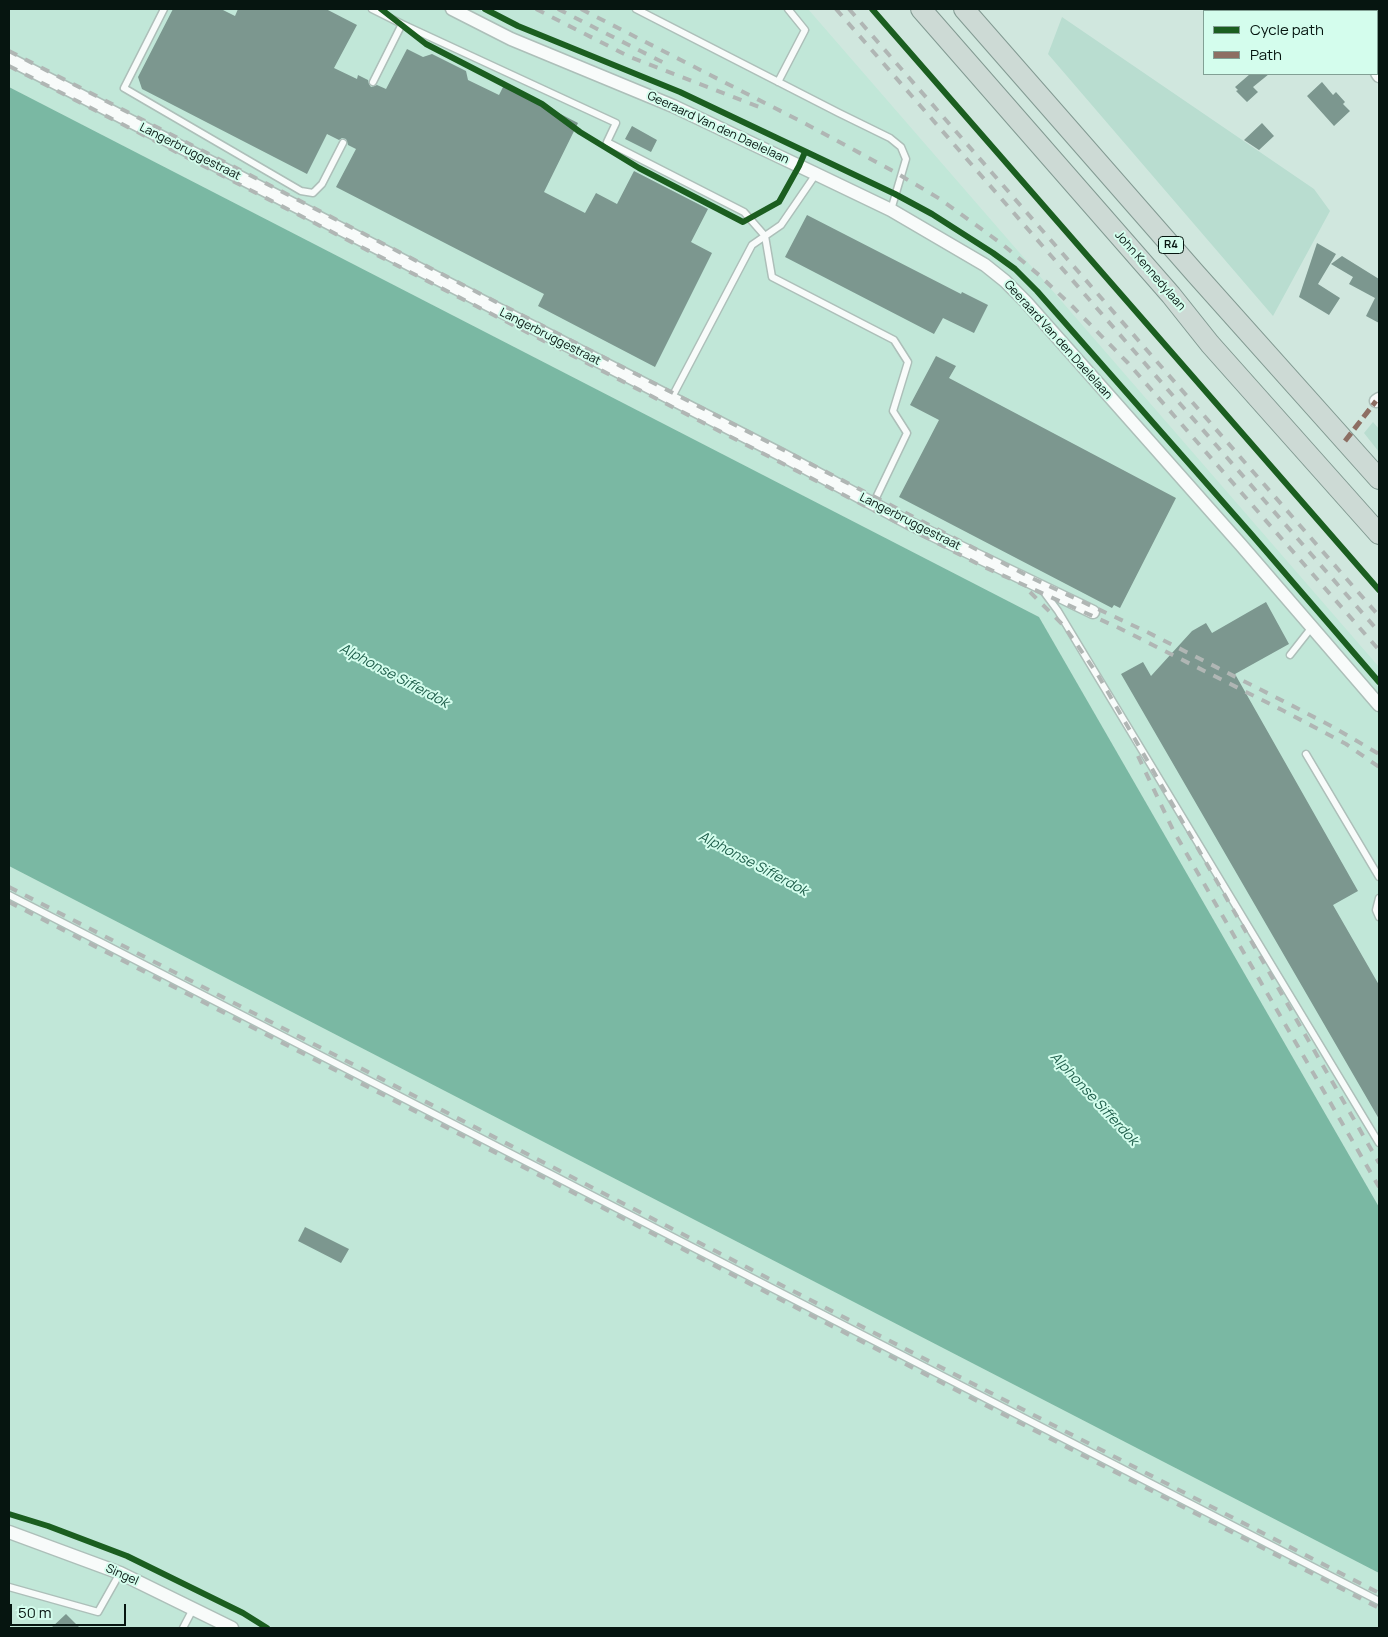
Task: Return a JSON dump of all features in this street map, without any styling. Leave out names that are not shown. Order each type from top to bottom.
[{"type":"highway","name":"John Kennedylaan","points":[[921,9],[1171,294],[1210,344],[1379,534]]},
{"type":"highway","name":"R4","points":[[964,9],[1379,480]]},
{"type":"street","name":"Geeraard Van den Daelelaan","points":[[452,9],[511,39],[673,106],[891,210],[985,265],[1004,280],[1026,302],[1312,626],[1379,705]]},
{"type":"street","name":"Langerbruggestraat","points":[[9,59],[873,504],[1094,612]]},
{"type":"street","name":"Singel","points":[[9,1532],[120,1573],[232,1628]]},
{"type":"lane","points":[[164,9],[124,88],[301,191],[313,193],[322,184],[343,143]]},
{"type":"lane","points":[[372,9],[387,12],[402,24],[616,123],[607,142],[744,212],[765,236],[772,277],[894,340],[908,362],[893,412],[907,433],[873,504]]},
{"type":"lane","points":[[636,9],[890,138],[900,148],[906,159],[891,210]]},
{"type":"lane","points":[[778,82],[805,30],[788,9]]},
{"type":"lane","points":[[372,82],[402,24]]},
{"type":"lane","points":[[672,399],[752,245],[781,225],[816,174]]},
{"type":"lane","points":[[1040,587],[1063,620],[1379,1143]]},
{"type":"lane","points":[[1290,655],[1312,626]]},
{"type":"lane","points":[[1306,754],[1379,877]]},
{"type":"lane","points":[[9,895],[1379,1600]]},
{"type":"lane","points":[[1379,898],[1376,910],[1379,917]]},
{"type":"lane","points":[[9,1587],[98,1612],[120,1573]]},
{"type":"lane","points":[[183,1628],[193,1609]]},
{"type":"shaded area","points":[[9,9],[808,9],[1379,667],[1379,1207],[1039,617],[9,87]]},
{"type":"shaded area","points":[[1062,17],[1314,189],[1330,211],[1273,316],[1048,54]]},
{"type":"shaded area","points":[[1373,422],[1379,429],[1379,452],[1364,433]]},
{"type":"shaded area","points":[[9,866],[1379,1573],[1379,1628],[9,1628]]},
{"type":"water","name":"Alphonse Sifferdok","points":[[9,87],[1039,617],[1379,1207],[1379,1573],[9,866]]},
{"type":"building","points":[[173,9],[221,9],[235,16],[238,9],[326,9],[357,25],[334,68],[357,79],[358,75],[368,80],[371,87],[377,85],[386,89],[407,49],[423,57],[432,54],[466,71],[468,80],[499,95],[504,85],[578,123],[544,192],[585,213],[596,193],[617,204],[634,171],[708,209],[691,242],[712,253],[655,367],[538,306],[544,294],[336,187],[356,149],[348,145],[346,139],[342,138],[339,140],[327,134],[307,174],[142,89],[138,77]]},
{"type":"building","points":[[1249,75],[1268,75],[1253,87],[1258,92],[1247,102],[1236,91],[1238,90],[1235,87]]},
{"type":"building","points":[[1322,82],[1333,95],[1336,92],[1350,111],[1334,126],[1307,96]]},
{"type":"building","points":[[1262,123],[1274,136],[1259,150],[1244,140]]},
{"type":"building","points":[[632,126],[657,140],[651,152],[625,139]]},
{"type":"building","points":[[807,215],[961,294],[962,292],[988,305],[974,333],[943,318],[934,334],[785,257]]},
{"type":"building","points":[[1317,243],[1336,254],[1318,284],[1340,298],[1329,315],[1299,297]]},
{"type":"building","points":[[1342,256],[1379,279],[1379,323],[1366,316],[1375,298],[1349,284],[1353,277],[1331,264]]},
{"type":"building","points":[[936,356],[956,366],[949,378],[1176,498],[1120,608],[1114,605],[1112,608],[899,497],[939,420],[910,405]]},
{"type":"building","points":[[1266,602],[1289,644],[1235,674],[1358,891],[1333,905],[1379,985],[1379,1119],[1121,674],[1143,662],[1151,676],[1192,631],[1206,623],[1212,633]]},
{"type":"building","points":[[305,1227],[349,1249],[341,1263],[298,1241]]},
{"type":"building","points":[[66,1614],[80,1628],[51,1628]]},
{"type":"railway","points":[[536,9],[630,57],[762,108]]},
{"type":"railway","points":[[558,9],[670,66]]},
{"type":"railway","points":[[581,9],[806,124],[893,171],[940,199],[1002,244],[1073,307],[1128,363],[1379,650]]},
{"type":"railway","points":[[836,9],[1379,632]]},
{"type":"railway","points":[[849,9],[1379,616]]},
{"type":"railway","points":[[9,51],[1034,579],[1147,632],[1289,704],[1379,754]]},
{"type":"railway","points":[[9,66],[982,566],[1119,628],[1284,711],[1346,744],[1379,767]]},
{"type":"railway","points":[[1030,592],[1064,626],[1098,675],[1379,1163]]},
{"type":"railway","points":[[1138,756],[1173,830],[1379,1187]]},
{"type":"railway","points":[[9,887],[1379,1593]]},
{"type":"railway","points":[[9,902],[1379,1608]]},
{"type":"marked path","points":[[1345,441],[1376,401]]},
{"type":"cycle path","points":[[381,9],[426,44],[542,104],[580,132],[639,168],[743,222],[779,202],[805,152]]},
{"type":"cycle path","points":[[485,9],[518,26],[680,92],[895,194],[932,214],[1015,269],[1037,291],[1379,682]]},
{"type":"cycle path","points":[[872,9],[1379,590]]},
{"type":"cycle path","points":[[9,1514],[48,1526],[127,1556],[243,1613],[267,1628]]}]
